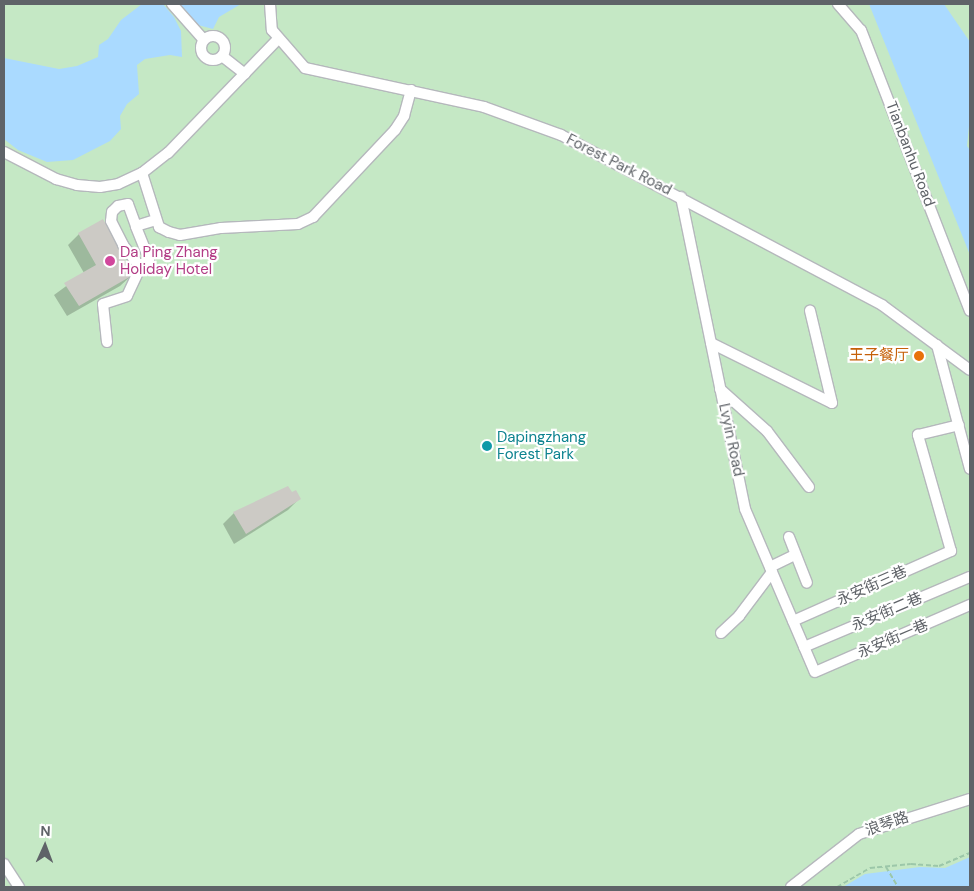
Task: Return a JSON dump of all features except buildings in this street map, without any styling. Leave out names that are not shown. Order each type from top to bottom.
[{"type":"street","points":[[172,4],[204,40]]},
{"type":"street","name":"Forest Park Road","points":[[270,4],[272,30],[305,68],[484,106],[561,135],[882,305],[970,370]]},
{"type":"street","name":"Tianbanhu Road","points":[[838,4],[861,30],[970,312]]},
{"type":"street","points":[[212,36],[222,39],[225,47],[222,56],[213,60],[205,57],[201,47],[204,40],[212,36]]},
{"type":"street","points":[[4,152],[56,179],[78,185],[100,187],[118,184],[142,173],[168,153],[278,39]]},
{"type":"street","points":[[222,56],[245,74]]},
{"type":"street","points":[[142,173],[159,227],[180,235],[221,228],[298,224],[313,217],[395,130],[404,116],[411,90]]},
{"type":"street","name":"Lvyin Road","points":[[681,197],[745,509],[815,672]]},
{"type":"street","points":[[107,342],[103,304],[127,296],[143,264],[149,259],[128,204],[118,206],[112,212],[111,221],[123,246],[138,264],[143,264]]},
{"type":"street","points":[[136,226],[156,220]]},
{"type":"street","points":[[711,343],[832,403],[810,311]]},
{"type":"street","points":[[938,345],[970,469]]},
{"type":"street","points":[[720,389],[767,431],[809,487]]},
{"type":"street","name":"永安街三巷","points":[[793,621],[951,550],[918,435],[959,425]]},
{"type":"street","points":[[789,537],[807,583]]},
{"type":"street","points":[[721,633],[739,616],[771,570],[795,555]]},
{"type":"street","name":"永安街二巷","points":[[804,647],[970,577]]},
{"type":"street","name":"永安街一巷","points":[[815,672],[970,605]]},
{"type":"street","name":"浪琴路","points":[[791,887],[859,834],[970,799]]},
{"type":"street","points":[[4,864],[19,887]]},
{"type":"path","points":[[837,887],[870,868],[939,866],[970,853]]},
{"type":"path","points":[[886,867],[898,887]]},
{"type":"green space","name":"Dapingzhang Forest Park","points":[[4,4],[970,4],[970,887],[4,887]]},
{"type":"water","points":[[142,4],[163,4],[174,17],[181,31],[182,57],[170,55],[145,59],[137,65],[139,94],[127,104],[120,116],[121,129],[110,141],[73,160],[47,162],[18,150],[4,139],[4,58],[59,69],[77,66],[98,57],[99,45],[108,39],[121,20]]},
{"type":"water","points":[[179,4],[241,4],[219,17],[213,29],[198,25]]},
{"type":"water","points":[[869,4],[944,4],[970,42],[970,116],[967,146],[970,150],[970,255]]},
{"type":"water","points":[[970,857],[970,887],[843,887],[865,874],[920,867],[945,868]]},
{"type":"place","name":"Da Ping Zhang Holiday Hotel","points":[[110,261]]},
{"type":"place","name":"王子餐厅","points":[[919,356]]},
{"type":"place","name":"Dapingzhang Forest Park","points":[[487,446]]}]
